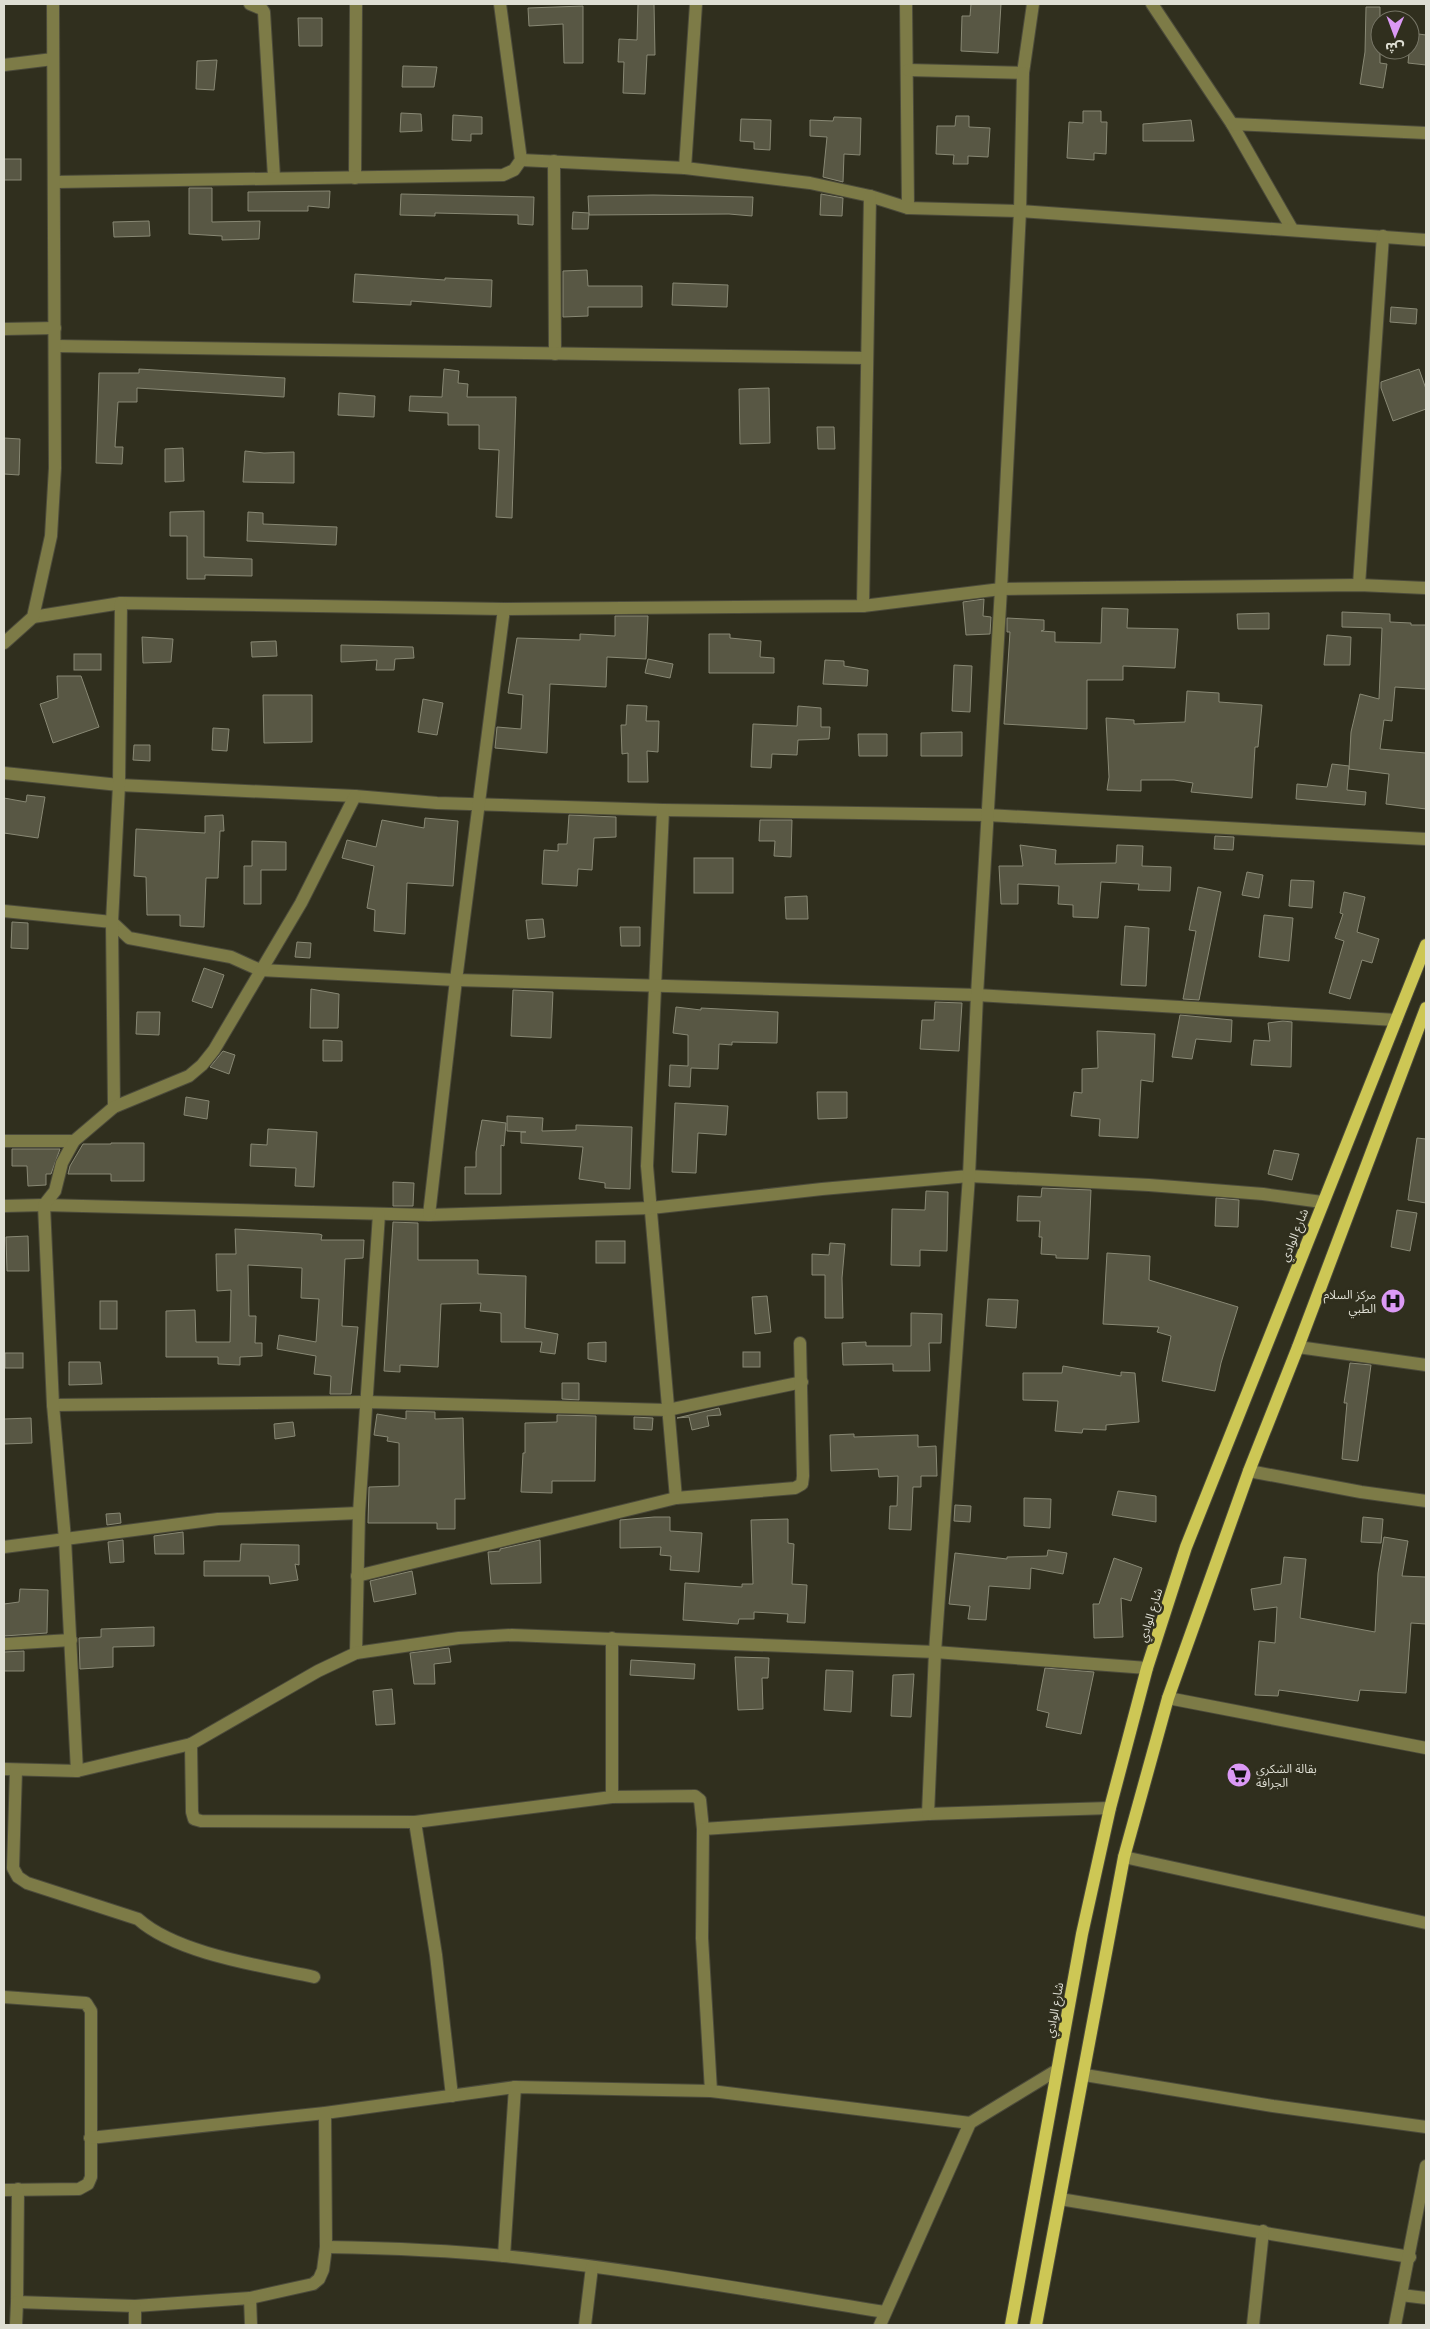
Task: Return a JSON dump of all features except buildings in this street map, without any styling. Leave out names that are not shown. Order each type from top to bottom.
[{"type":"main road","name":"شارع الوادي","points":[[1012,2325],[1082,1934],[1110,1808],[1148,1668],[1186,1546],[1426,945]]},
{"type":"main road","points":[[1036,2325],[1085,2075],[1124,1857],[1168,1698],[1249,1471],[1298,1348],[1426,1008]]},
{"type":"street","points":[[33,617],[51,536],[55,468],[53,4]]},
{"type":"street","points":[[250,4],[262,8],[264,12],[274,177]]},
{"type":"street","points":[[355,178],[356,4]]},
{"type":"street","points":[[55,182],[274,177],[355,178],[503,175],[514,170],[521,160],[500,4]]},
{"type":"street","points":[[685,168],[696,4]]},
{"type":"street","points":[[906,4],[908,208]]},
{"type":"street","points":[[928,1814],[935,1652],[969,1176],[977,995],[1001,590],[1020,211],[1023,73],[1032,4]]},
{"type":"street","points":[[1152,4],[1232,124],[1292,229]]},
{"type":"street","points":[[4,65],[53,60]]},
{"type":"street","points":[[908,70],[1023,73]]},
{"type":"street","points":[[1232,124],[1426,133]]},
{"type":"street","points":[[521,160],[685,168],[810,183],[870,196],[908,208],[1020,211],[1426,240]]},
{"type":"street","points":[[554,161],[555,354]]},
{"type":"street","points":[[863,606],[870,196]]},
{"type":"street","points":[[1359,585],[1383,236]]},
{"type":"street","points":[[4,328],[54,328]]},
{"type":"street","points":[[54,346],[867,358]]},
{"type":"street","points":[[4,643],[33,617],[121,603],[504,609],[863,606],[1001,590],[1359,585],[1426,588]]},
{"type":"street","points":[[114,1107],[112,922],[119,785],[121,603]]},
{"type":"street","points":[[429,1215],[456,980],[504,609]]},
{"type":"street","points":[[4,773],[119,785],[478,804],[663,810],[987,815],[1426,839]]},
{"type":"street","points":[[77,1771],[65,1539],[53,1404],[44,1205],[55,1191],[62,1164],[74,1141],[114,1107],[189,1076],[202,1065],[214,1050],[301,903],[355,796]]},
{"type":"street","points":[[663,810],[647,1166],[676,1498]]},
{"type":"street","points":[[4,911],[112,922],[129,938],[231,957],[260,970],[456,980],[977,995],[1396,1020]]},
{"type":"street","points":[[4,1141],[74,1141]]},
{"type":"street","points":[[4,1206],[44,1205],[429,1215],[651,1208],[822,1189],[969,1176],[1168,1186],[1263,1194],[1322,1202]]},
{"type":"street","points":[[356,1653],[359,1513],[379,1214]]},
{"type":"street","points":[[357,1576],[676,1498],[796,1488],[802,1484],[800,1343]]},
{"type":"street","points":[[1298,1348],[1426,1365]]},
{"type":"street","points":[[53,1404],[366,1402],[667,1410],[802,1382]]},
{"type":"street","points":[[1249,1471],[1361,1492],[1426,1501]]},
{"type":"street","points":[[4,1547],[218,1519],[359,1513]]},
{"type":"street","points":[[314,1977],[204,1953],[151,1929],[138,1920],[27,1883],[18,1877],[12,1868],[10,1770],[77,1771],[191,1744],[318,1671],[356,1653],[459,1638],[512,1635],[935,1652],[1148,1668]]},
{"type":"street","points":[[612,1638],[612,1797]]},
{"type":"street","points":[[4,1644],[71,1640]]},
{"type":"street","points":[[1168,1698],[1426,1748]]},
{"type":"street","points":[[191,1744],[192,1812],[194,1819],[201,1821],[415,1822],[612,1797],[695,1796],[700,1800],[703,1829],[702,1938],[711,2091]]},
{"type":"street","points":[[703,1829],[928,1814],[1110,1808]]},
{"type":"street","points":[[415,1822],[436,1955],[452,2096]]},
{"type":"street","points":[[1124,1857],[1197,1871],[1426,1923]]},
{"type":"street","points":[[4,1997],[86,2004],[90,2006],[91,2176],[88,2184],[79,2189],[4,2190]]},
{"type":"street","points":[[880,2325],[970,2123],[1057,2070]]},
{"type":"street","points":[[1085,2075],[1273,2106],[1426,2127]]},
{"type":"street","points":[[90,2138],[325,2113],[515,2087],[711,2091],[970,2123]]},
{"type":"street","points":[[504,2256],[515,2087]]},
{"type":"street","points":[[17,2302],[135,2306],[250,2298],[313,2284],[319,2279],[323,2270],[326,2247],[325,2113]]},
{"type":"street","points":[[1395,2325],[1410,2257],[1426,2166]]},
{"type":"street","points":[[16,2325],[18,2189]]},
{"type":"street","points":[[1060,2198],[1410,2257]]},
{"type":"street","points":[[1253,2325],[1263,2232]]},
{"type":"street","points":[[326,2247],[406,2249],[504,2256],[592,2267],[885,2312]]},
{"type":"street","points":[[585,2325],[592,2267]]},
{"type":"street","points":[[1401,2296],[1426,2298]]},
{"type":"street","points":[[250,2298],[251,2325]]},
{"type":"street","points":[[135,2306],[135,2325]]},
{"type":"place","name":"مركز السلام الطبي","points":[[1393,1301]]},
{"type":"place","name":"بقالة الشكري الجرافة","points":[[1239,1775]]}]
